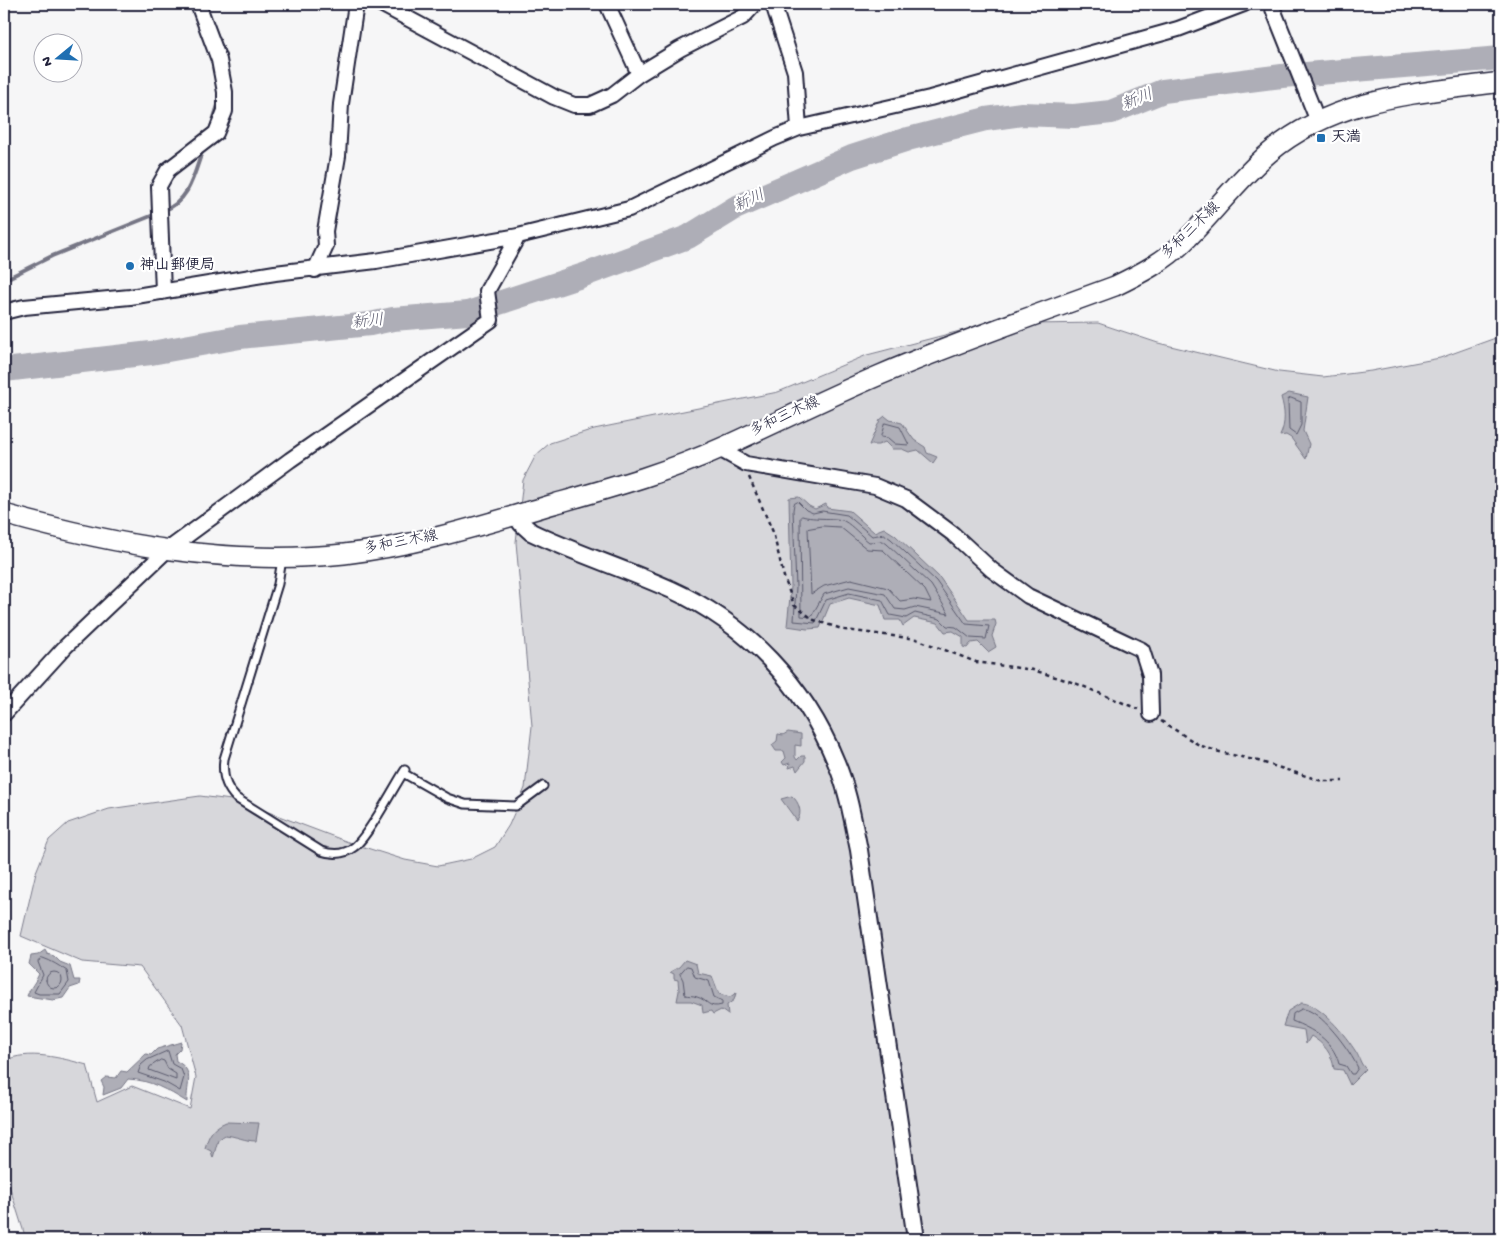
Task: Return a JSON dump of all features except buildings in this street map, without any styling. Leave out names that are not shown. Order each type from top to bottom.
[{"type":"main road","name":"多和三木線","points":[[4,514],[66,531],[166,551],[205,555],[282,556],[345,554],[400,545],[451,534],[517,515],[637,480],[719,449],[777,420],[926,355],[1115,286],[1143,272],[1185,242],[1267,154],[1318,120],[1370,102],[1501,82]]},
{"type":"street","points":[[163,292],[159,186],[168,170],[216,132],[224,111],[225,92],[219,60],[198,4]]},
{"type":"street","points":[[315,270],[326,246],[325,231],[338,156],[341,104],[356,4]]},
{"type":"street","points":[[381,4],[574,105],[590,105],[612,95],[639,74],[680,49],[743,17],[755,4]]},
{"type":"street","points":[[608,4],[639,74]]},
{"type":"street","points":[[773,4],[795,72],[799,128]]},
{"type":"street","points":[[4,312],[24,307],[163,292],[275,273],[315,270],[376,261],[518,236],[630,209],[799,128],[930,98],[1178,29],[1244,4]]},
{"type":"street","points":[[1271,4],[1318,120]]},
{"type":"street","points":[[4,714],[66,646],[166,551],[290,460],[491,320],[487,291],[518,236]]},
{"type":"street","points":[[719,449],[746,464],[875,486],[906,499],[953,534],[992,570],[1028,596],[1142,650],[1150,675],[1151,714]]},
{"type":"street","points":[[517,515],[521,523],[531,532],[673,590],[714,613],[743,634],[776,664],[820,728],[837,763],[848,798],[859,850],[916,1239]]},
{"type":"lane","points":[[282,556],[278,584],[224,759],[223,772],[227,787],[236,798],[321,851],[336,854],[349,850],[360,840],[404,772],[447,798],[465,804],[516,806],[543,786]]},
{"type":"path","points":[[746,464],[750,485],[772,532],[794,605],[814,620],[845,630],[916,640],[976,662],[1033,670],[1075,683],[1151,714],[1199,745],[1322,781],[1342,781]]},
{"type":"shaded area","points":[[1098,323],[1158,343],[1279,372],[1323,377],[1371,371],[1440,358],[1501,336],[1501,1239],[26,1239],[4,1169],[4,1061],[13,1057],[34,1055],[56,1057],[87,1065],[97,1102],[132,1086],[190,1109],[196,1077],[182,1025],[140,967],[82,962],[21,936],[36,872],[49,840],[68,823],[109,809],[200,796],[239,801],[348,842],[405,860],[438,866],[471,859],[495,847],[509,825],[525,788],[532,726],[516,542],[523,480],[536,455],[550,443],[594,429],[778,392],[867,355],[964,330],[1032,324]]},
{"type":"water","points":[[1289,393],[1308,397],[1303,431],[1309,444],[1306,459],[1291,438],[1286,435],[1280,436],[1284,417],[1281,397]]},
{"type":"water","points":[[885,416],[890,420],[902,423],[914,440],[925,447],[927,453],[937,457],[933,463],[918,450],[909,452],[902,449],[892,449],[885,442],[878,445],[869,445],[880,420]]},
{"type":"water","points":[[799,497],[815,509],[826,504],[827,508],[850,511],[874,532],[884,528],[895,535],[940,578],[969,620],[995,620],[996,624],[992,636],[996,647],[988,652],[978,642],[971,643],[967,648],[963,647],[963,637],[953,631],[945,632],[938,623],[914,618],[903,626],[900,620],[885,620],[880,605],[849,598],[830,604],[820,628],[807,629],[787,626],[791,587],[789,498]]},
{"type":"water","points":[[788,732],[801,734],[801,746],[795,745],[795,757],[797,760],[801,756],[805,756],[805,761],[797,771],[795,766],[789,768],[790,763],[784,765],[782,762],[786,758],[784,751],[776,751],[772,745],[777,741],[778,734],[783,735]]},
{"type":"water","points":[[792,796],[797,801],[799,808],[800,815],[797,821],[781,799]]},
{"type":"water","points":[[45,950],[47,954],[70,966],[74,980],[80,980],[79,985],[70,988],[63,998],[53,1000],[27,996],[39,974],[29,964],[31,956],[38,955]]},
{"type":"water","points":[[685,960],[696,964],[698,973],[712,976],[719,994],[730,997],[736,993],[734,1000],[727,1005],[728,1015],[721,1010],[713,1014],[711,1011],[703,1013],[702,1005],[691,1001],[677,1001],[679,991],[678,980],[674,979],[674,974],[670,972],[679,967]]},
{"type":"water","points":[[1301,1003],[1308,1004],[1324,1014],[1339,1029],[1356,1052],[1366,1069],[1350,1085],[1343,1070],[1334,1069],[1327,1050],[1320,1042],[1311,1036],[1306,1044],[1304,1030],[1283,1026],[1288,1011]]},
{"type":"water","points":[[181,1042],[180,1049],[175,1054],[176,1061],[186,1069],[189,1078],[187,1102],[152,1084],[128,1079],[121,1088],[103,1095],[104,1087],[101,1081],[106,1077],[116,1078],[121,1071],[127,1072],[146,1054],[151,1055],[157,1049]]},
{"type":"water","points":[[226,1122],[259,1123],[256,1141],[225,1135],[218,1140],[213,1158],[211,1151],[205,1148],[208,1139],[214,1129]]},
{"type":"waterway","points":[[213,25],[225,56]]},
{"type":"waterway","name":"新川","points":[[4,370],[151,353],[240,337],[370,324],[393,319],[468,313],[581,276],[688,237],[735,208],[852,157],[908,139],[986,119],[1022,114],[1074,116],[1111,112],[1163,91],[1282,76],[1501,58]]},
{"type":"waterway","points":[[209,133],[219,102]]},
{"type":"waterway","points":[[163,211],[179,201],[185,194],[194,177],[203,149]]},
{"type":"waterway","points":[[4,280],[52,256],[156,214]]},
{"type":"place","name":"天満","points":[[1321,138]]},
{"type":"place","name":"神山郵便局","points":[[130,266]]}]
